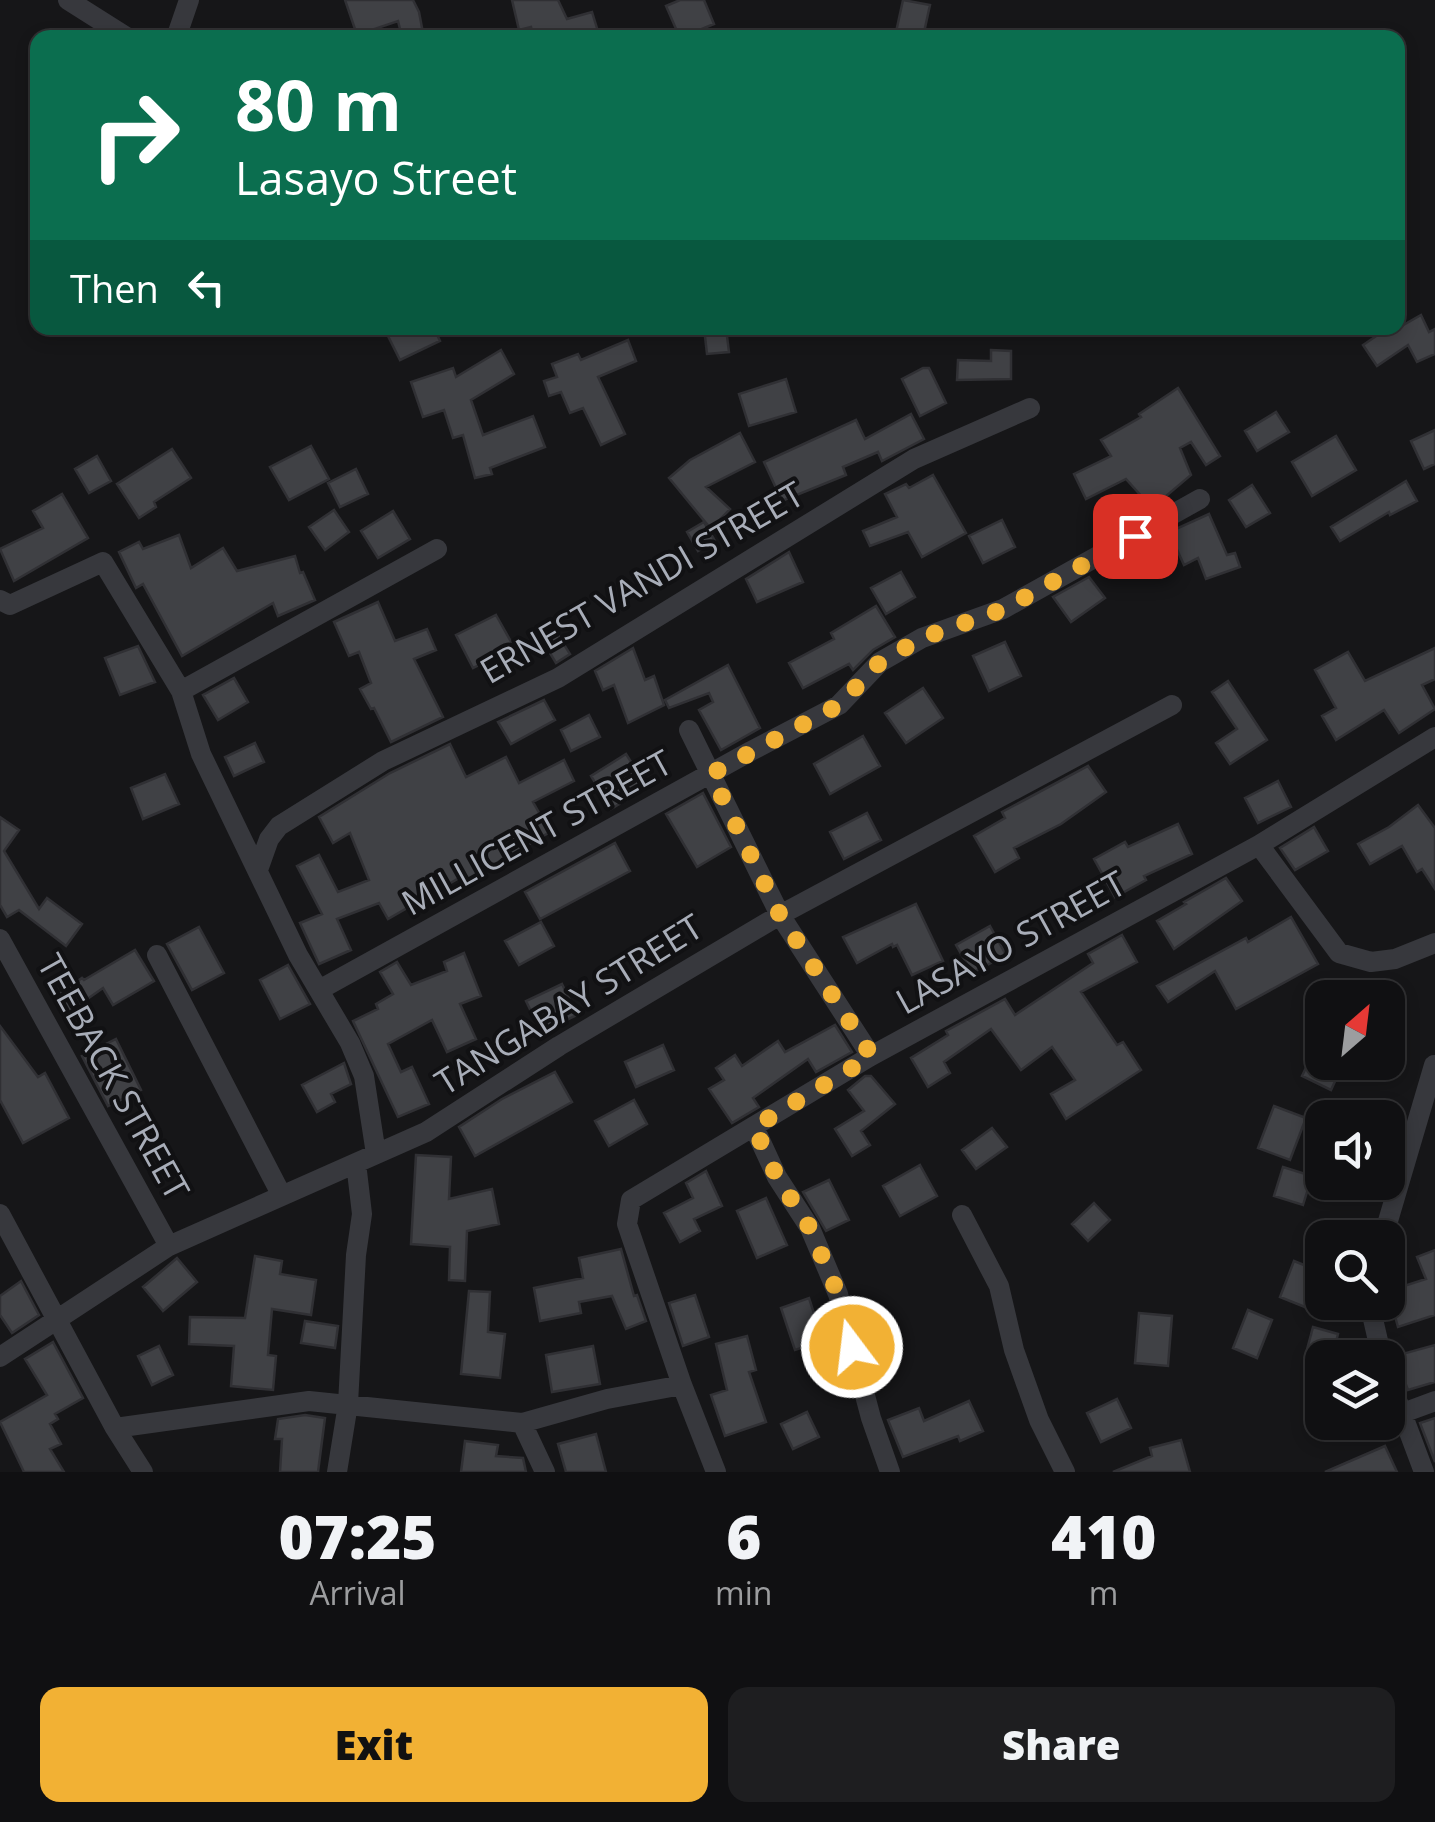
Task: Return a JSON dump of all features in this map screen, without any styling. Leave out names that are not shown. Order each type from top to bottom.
[{"type":"street","points":[[68,0],[115,30]]},
{"type":"street","points":[[179,30],[188,0]]},
{"type":"street","name":"ERNEST VANDI STREET","points":[[258,870],[269,839],[279,826],[384,761],[558,678],[914,459],[1030,408]]},
{"type":"street","name":"MILLICENT STREET","points":[[319,990],[839,705],[880,662],[922,638],[1004,609],[1200,499]]},
{"type":"street","points":[[181,691],[437,549]]},
{"type":"street","points":[[0,600],[10,605],[103,562],[181,691],[200,754],[298,955],[364,1076],[376,1154]]},
{"type":"street","name":"TANGABAY STREET","points":[[0,1357],[169,1246],[426,1132],[558,1046],[780,915],[1172,705]]},
{"type":"street","points":[[689,730],[780,915],[872,1056]]},
{"type":"street","name":"LASAYO STREET","points":[[716,1472],[627,1224],[631,1200],[872,1056],[1258,846],[1435,737]]},
{"type":"street","points":[[1258,846],[1339,954],[1371,962],[1435,943]]},
{"type":"street","name":"TEEBACK STREET","points":[[0,939],[169,1246]]},
{"type":"street","points":[[157,955],[281,1194]]},
{"type":"street","points":[[1389,1220],[1435,1064]]},
{"type":"street","points":[[754,1127],[777,1177],[810,1228],[838,1294],[871,1418],[890,1472]]},
{"type":"street","points":[[338,1472],[348,1404],[362,1214],[356,1162]]},
{"type":"street","points":[[0,1214],[56,1322],[143,1472]]},
{"type":"street","points":[[962,1215],[999,1286],[1014,1350],[1040,1420],[1065,1472]]},
{"type":"street","points":[[115,1428],[309,1400],[522,1424],[607,1399],[682,1385]]},
{"type":"street","points":[[1405,1412],[1435,1401]]},
{"type":"street","points":[[522,1424],[545,1472]]},
{"type":"street","points":[[1405,1426],[1424,1472]]},
{"type":"building","points":[[345,0],[413,0],[422,30],[400,30],[398,21],[372,30],[355,30]]},
{"type":"building","points":[[512,0],[558,0],[567,19],[592,12],[598,30],[531,27],[519,30]]},
{"type":"building","points":[[680,0],[704,0],[714,24],[699,30],[676,30],[666,6]]},
{"type":"building","points":[[903,0],[930,5],[925,30],[896,30]]},
{"type":"building","points":[[1421,315],[1429,332],[1435,329],[1435,354],[1417,362],[1408,345],[1377,366],[1363,345],[1378,335],[1405,335],[1405,324]]},
{"type":"building","points":[[388,335],[437,335],[440,341],[400,360]]},
{"type":"building","points":[[705,335],[727,335],[729,352],[707,354]]},
{"type":"building","points":[[628,340],[636,361],[598,377],[625,434],[601,445],[583,408],[570,413],[561,392],[549,396],[544,381],[557,377],[552,364],[578,354],[581,360]]},
{"type":"building","points":[[501,350],[514,374],[471,400],[483,435],[533,416],[545,447],[490,468],[492,474],[475,478],[463,435],[453,438],[444,410],[423,417],[411,382],[453,368],[456,377]]},
{"type":"building","points":[[991,350],[1011,351],[1011,379],[957,380],[958,360],[991,361]]},
{"type":"building","points":[[929,368],[946,403],[920,416],[902,379]]},
{"type":"building","points":[[786,379],[796,412],[749,426],[739,394]]},
{"type":"building","points":[[1178,388],[1220,456],[1206,465],[1191,442],[1180,448],[1191,475],[1152,508],[1126,479],[1086,499],[1074,474],[1111,456],[1101,440],[1141,417],[1139,414]]},
{"type":"building","points":[[1276,412],[1289,432],[1257,451],[1245,431]]},
{"type":"building","points":[[911,414],[924,439],[882,461],[878,452],[843,467],[846,475],[782,501],[764,462],[856,420],[865,439]]},
{"type":"building","points":[[1435,430],[1435,464],[1424,469],[1411,441]]},
{"type":"building","points":[[740,433],[755,462],[706,487],[730,509],[711,529],[669,478],[690,460]]},
{"type":"building","points":[[1336,436],[1356,470],[1312,496],[1292,462]]},
{"type":"building","points":[[311,446],[329,479],[289,500],[270,467]]},
{"type":"building","points":[[172,449],[191,478],[154,502],[156,507],[139,518],[117,484]]},
{"type":"building","points":[[97,456],[111,481],[89,493],[75,469]]},
{"type":"building","points":[[356,469],[368,494],[340,507],[328,483]]},
{"type":"building","points":[[933,475],[966,533],[922,557],[908,532],[870,546],[863,531],[897,517],[885,494],[906,484],[909,488]]},
{"type":"building","points":[[1406,481],[1417,501],[1390,515],[1389,512],[1340,541],[1331,527]]},
{"type":"building","points":[[1252,485],[1270,513],[1246,527],[1229,500]]},
{"type":"building","points":[[62,494],[88,538],[14,581],[0,549],[43,528],[33,511]]},
{"type":"building","points":[[334,510],[349,532],[325,550],[309,527]]},
{"type":"building","points":[[393,511],[410,539],[378,558],[361,531]]},
{"type":"building","points":[[1209,514],[1227,555],[1235,553],[1240,567],[1206,579],[1198,558],[1184,565],[1169,532]]},
{"type":"building","points":[[1002,520],[1015,547],[983,563],[969,536]]},
{"type":"building","points":[[704,522],[715,541],[698,551],[687,532]]},
{"type":"building","points":[[179,535],[191,568],[223,548],[237,571],[295,556],[315,600],[278,616],[273,603],[182,656],[143,584],[136,588],[119,552],[139,542],[143,549]]},
{"type":"building","points":[[789,552],[803,582],[757,602],[746,579]]},
{"type":"building","points":[[901,572],[915,597],[886,614],[871,588]]},
{"type":"building","points":[[1089,577],[1105,598],[1071,622],[1053,597]]},
{"type":"building","points":[[378,602],[395,641],[427,629],[436,650],[414,659],[443,717],[391,742],[360,689],[371,683],[359,652],[349,656],[334,622]]},
{"type":"building","points":[[876,606],[895,637],[873,650],[853,670],[849,664],[803,688],[789,663],[834,639],[831,633]]},
{"type":"building","points":[[496,615],[514,647],[473,668],[456,635]]},
{"type":"building","points":[[553,627],[570,654],[556,663],[542,640],[542,634]]},
{"type":"building","points":[[1005,642],[1021,676],[989,691],[973,656]]},
{"type":"building","points":[[138,646],[155,682],[120,695],[105,658]]},
{"type":"building","points":[[633,648],[645,680],[654,676],[664,705],[628,723],[614,685],[603,690],[595,671]]},
{"type":"building","points":[[1435,648],[1435,679],[1422,685],[1435,709],[1399,733],[1384,710],[1336,740],[1322,716],[1336,708],[1315,670],[1348,652],[1365,681]]},
{"type":"building","points":[[728,665],[760,728],[721,750],[699,710],[713,702],[709,693],[669,708],[665,700]]},
{"type":"building","points":[[234,678],[248,702],[218,720],[203,695]]},
{"type":"building","points":[[1228,681],[1267,740],[1230,764],[1216,743],[1237,729],[1212,692]]},
{"type":"building","points":[[923,688],[943,718],[906,743],[885,713]]},
{"type":"building","points":[[544,700],[555,720],[511,744],[498,722]]},
{"type":"building","points":[[589,715],[600,737],[571,751],[561,730]]},
{"type":"building","points":[[863,736],[880,766],[830,794],[814,764]]},
{"type":"building","points":[[255,743],[264,762],[234,776],[225,757]]},
{"type":"building","points":[[450,744],[466,777],[506,757],[519,783],[564,760],[574,781],[533,802],[550,832],[464,882],[461,877],[388,919],[379,903],[337,919],[351,950],[319,964],[300,923],[322,914],[297,866],[319,855],[338,892],[369,880],[350,833],[333,843],[319,817],[390,773]]},
{"type":"building","points":[[626,754],[647,787],[611,809],[591,776]]},
{"type":"building","points":[[1088,766],[1106,792],[1061,824],[1014,848],[1019,858],[995,872],[974,836],[1005,818],[1002,812]]},
{"type":"building","points":[[165,774],[179,804],[143,819],[131,788]]},
{"type":"building","points":[[1278,781],[1291,807],[1258,823],[1245,798]]},
{"type":"building","points":[[703,793],[731,847],[697,867],[666,814]]},
{"type":"building","points":[[1418,805],[1435,828],[1435,889],[1422,869],[1417,872],[1402,846],[1370,864],[1358,844]]},
{"type":"building","points":[[867,813],[881,840],[844,859],[830,832]]},
{"type":"building","points":[[0,817],[19,830],[4,851],[39,909],[47,898],[82,924],[66,946],[19,910],[7,917],[0,905]]},
{"type":"building","points":[[1178,824],[1192,854],[1144,876],[1146,880],[1115,897],[1094,859],[1125,842],[1128,847]]},
{"type":"building","points":[[1314,827],[1328,851],[1295,870],[1280,848]]},
{"type":"building","points":[[615,843],[630,871],[540,919],[525,892]]},
{"type":"building","points":[[1226,878],[1242,901],[1174,949],[1157,921]]},
{"type":"building","points":[[916,904],[943,961],[912,975],[897,945],[892,944],[857,963],[843,937]]},
{"type":"building","points":[[1291,917],[1318,964],[1236,1009],[1215,971],[1168,1002],[1157,986],[1246,938],[1248,942]]},
{"type":"building","points":[[541,922],[554,946],[519,965],[505,941]]},
{"type":"building","points":[[990,926],[1006,955],[972,973],[956,945]]},
{"type":"building","points":[[199,927],[224,973],[192,990],[167,944]]},
{"type":"building","points":[[1122,935],[1137,962],[1081,992],[1117,1045],[1123,1042],[1141,1070],[1066,1119],[1051,1094],[1075,1080],[1052,1047],[1021,1070],[991,1029],[944,1062],[950,1073],[928,1087],[911,1058],[948,1035],[946,1031],[1005,999],[1015,1015],[1093,963],[1088,954]]},
{"type":"building","points":[[135,950],[154,981],[113,1005],[103,988],[66,1014],[54,998],[82,978]]},
{"type":"building","points":[[464,953],[481,996],[460,1004],[476,1039],[447,1052],[432,1020],[388,1044],[401,1072],[412,1067],[429,1104],[398,1117],[353,1021],[378,1009],[376,1004],[393,994],[380,972],[397,962],[411,985],[447,971],[444,962]]},
{"type":"building","points":[[288,965],[310,1004],[280,1019],[260,980]]},
{"type":"building","points":[[562,984],[577,1015],[541,1032],[526,1001]]},
{"type":"building","points":[[835,1025],[852,1052],[816,1072],[808,1059],[753,1098],[759,1107],[732,1123],[709,1089],[724,1080],[716,1068],[735,1055],[742,1066],[778,1041],[785,1052]]},
{"type":"building","points":[[0,1026],[38,1077],[45,1073],[69,1118],[23,1143],[0,1100]]},
{"type":"building","points":[[116,1039],[141,1090],[108,1106],[82,1056]]},
{"type":"building","points":[[663,1045],[674,1070],[636,1087],[625,1062]]},
{"type":"building","points":[[344,1063],[351,1084],[331,1094],[335,1102],[317,1112],[302,1085]]},
{"type":"building","points":[[555,1072],[572,1102],[475,1156],[459,1127]]},
{"type":"building","points":[[865,1076],[871,1076],[895,1104],[861,1131],[870,1145],[852,1156],[835,1129],[864,1111],[848,1090]]},
{"type":"building","points":[[1310,1080],[1336,1080],[1331,1090]]},
{"type":"building","points":[[634,1100],[647,1124],[609,1146],[595,1121]]},
{"type":"building","points":[[1274,1106],[1305,1118],[1290,1160],[1258,1148]]},
{"type":"building","points":[[992,1128],[1007,1147],[976,1169],[962,1150]]},
{"type":"building","points":[[416,1155],[451,1157],[449,1199],[492,1189],[499,1224],[467,1231],[465,1281],[449,1280],[450,1247],[411,1244]]},
{"type":"building","points":[[920,1165],[937,1196],[900,1216],[883,1186]]},
{"type":"building","points":[[1283,1167],[1305,1174],[1303,1205],[1274,1196]]},
{"type":"building","points":[[706,1171],[722,1206],[694,1219],[700,1231],[680,1242],[664,1213],[693,1198],[686,1183]]},
{"type":"building","points":[[829,1180],[849,1220],[826,1231],[803,1192]]},
{"type":"building","points":[[766,1198],[787,1245],[757,1258],[737,1211]]},
{"type":"building","points":[[1094,1203],[1110,1220],[1088,1241],[1072,1224]]},
{"type":"building","points":[[621,1249],[634,1296],[637,1295],[646,1321],[626,1329],[612,1296],[579,1302],[581,1313],[540,1321],[534,1288],[583,1278],[579,1258]]},
{"type":"building","points":[[1435,1250],[1435,1315],[1398,1327],[1396,1320],[1405,1320],[1405,1286],[1426,1279],[1417,1257]]},
{"type":"building","points":[[255,1256],[282,1261],[280,1274],[316,1280],[311,1315],[272,1309],[268,1355],[276,1356],[273,1390],[231,1386],[234,1346],[189,1344],[190,1317],[245,1318]]},
{"type":"building","points":[[177,1258],[197,1282],[163,1311],[143,1287]]},
{"type":"building","points":[[1294,1261],[1305,1265],[1305,1307],[1280,1297]]},
{"type":"building","points":[[21,1281],[39,1315],[12,1333],[0,1315],[0,1296]]},
{"type":"building","points":[[469,1291],[490,1292],[488,1332],[505,1334],[500,1378],[461,1374]]},
{"type":"building","points":[[695,1295],[709,1337],[683,1346],[669,1303]]},
{"type":"building","points":[[809,1298],[823,1341],[795,1350],[781,1308]]},
{"type":"building","points":[[1248,1310],[1272,1320],[1257,1358],[1233,1348]]},
{"type":"building","points":[[1139,1313],[1172,1316],[1168,1366],[1135,1363]]},
{"type":"building","points":[[305,1321],[338,1326],[335,1348],[301,1343]]},
{"type":"building","points":[[1313,1327],[1338,1334],[1336,1340],[1310,1340]]},
{"type":"building","points":[[747,1336],[756,1370],[749,1372],[766,1422],[725,1436],[711,1395],[727,1390],[716,1344]]},
{"type":"building","points":[[53,1342],[83,1398],[55,1414],[58,1419],[50,1424],[61,1444],[50,1449],[64,1472],[24,1472],[0,1422],[47,1395],[25,1359]]},
{"type":"building","points":[[1435,1345],[1435,1382],[1408,1390],[1405,1353]]},
{"type":"building","points":[[159,1346],[173,1375],[152,1385],[138,1356]]},
{"type":"building","points":[[593,1346],[600,1384],[552,1392],[546,1355]]},
{"type":"building","points":[[1117,1399],[1131,1428],[1101,1442],[1087,1413]]},
{"type":"building","points":[[969,1401],[983,1431],[903,1457],[888,1420],[919,1408],[924,1421]]},
{"type":"building","points":[[807,1412],[819,1437],[793,1449],[781,1424]]},
{"type":"building","points":[[305,1415],[325,1418],[318,1472],[280,1472],[282,1439],[275,1439],[278,1419]]},
{"type":"building","points":[[1435,1418],[1435,1462],[1420,1423]]},
{"type":"building","points":[[596,1434],[606,1472],[566,1472],[558,1444]]},
{"type":"building","points":[[1181,1440],[1190,1472],[1113,1472],[1152,1456],[1150,1448]]},
{"type":"building","points":[[465,1441],[498,1445],[496,1456],[523,1458],[526,1472],[461,1472]]},
{"type":"building","points":[[1385,1446],[1397,1472],[1325,1472]]},
{"type":"route","points":[[852,1347],[838,1294],[810,1228],[777,1177],[754,1127],[872,1056],[780,915],[711,774],[839,705],[880,662],[922,638],[1004,609],[1135,536]]}]
